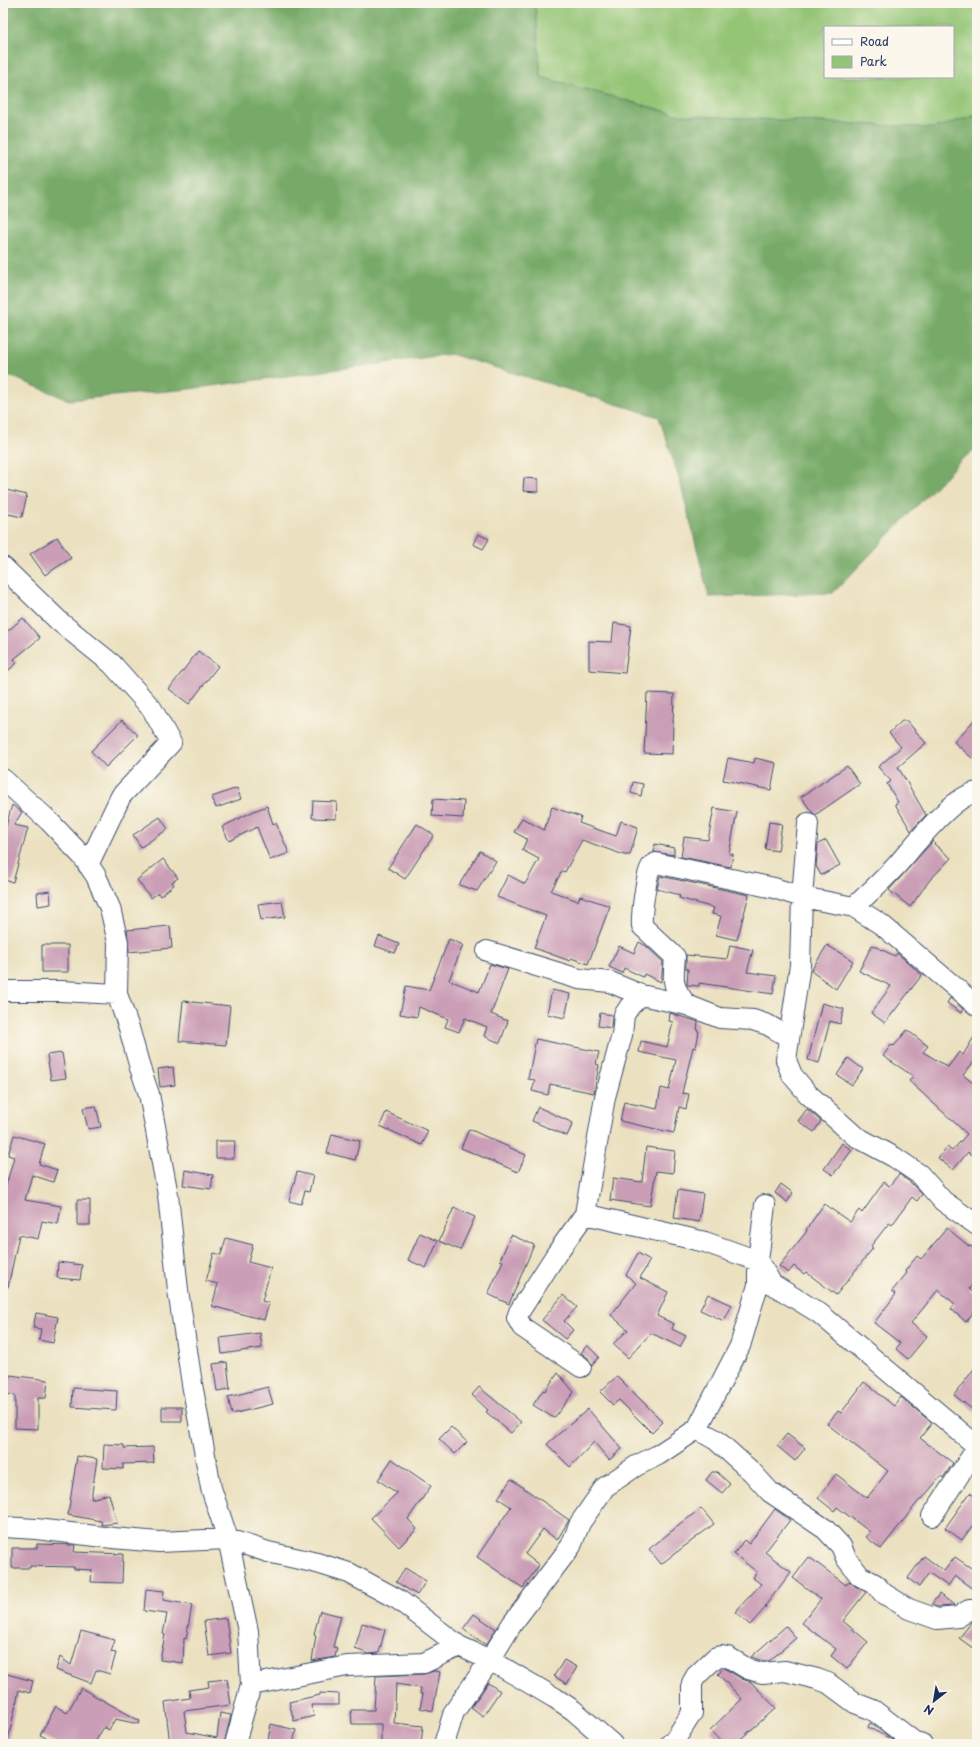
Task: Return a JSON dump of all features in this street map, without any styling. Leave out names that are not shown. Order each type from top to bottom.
[{"type":"street","points":[[3,567],[60,622],[112,664],[152,709],[171,742],[121,796],[88,865]]},
{"type":"street","points":[[3,779],[49,821],[88,865],[96,876],[110,908],[118,942],[117,994],[130,1028],[140,1068],[149,1094],[168,1195],[178,1290],[193,1391],[211,1488],[228,1539],[248,1631],[251,1685],[235,1744]]},
{"type":"street","points":[[854,907],[895,867],[946,812],[961,798],[977,791]]},
{"type":"street","points":[[808,823],[802,898],[800,965],[788,1036],[786,1060],[792,1075],[808,1094],[855,1136],[894,1157],[919,1174],[943,1201],[977,1225]]},
{"type":"street","points":[[687,1005],[676,993],[673,981],[675,957],[642,926],[641,919],[643,914],[646,884],[651,867],[656,863],[774,888],[802,898],[854,907],[882,925],[977,1006]]},
{"type":"street","points":[[487,951],[579,979],[610,982],[641,995],[687,1005],[720,1018],[752,1020],[768,1025],[788,1036]]},
{"type":"street","points":[[581,1367],[522,1327],[517,1318],[519,1312],[557,1253],[585,1214],[604,1097],[620,1042],[624,1015],[620,986]]},
{"type":"street","points":[[3,991],[61,990],[117,994]]},
{"type":"street","points":[[624,1015],[630,1006],[641,995]]},
{"type":"street","points":[[444,1744],[454,1712],[490,1660],[512,1624],[571,1546],[580,1523],[605,1487],[636,1466],[658,1455],[697,1429],[740,1346],[758,1286],[758,1261],[765,1205]]},
{"type":"street","points":[[585,1214],[704,1242],[758,1261],[772,1284],[819,1313],[977,1447],[932,1516]]},
{"type":"street","points":[[697,1429],[716,1440],[752,1472],[770,1492],[825,1530],[841,1546],[846,1558],[860,1576],[875,1584],[883,1593],[909,1609],[937,1619],[958,1617],[970,1610],[977,1610]]},
{"type":"street","points":[[3,1527],[159,1542],[228,1539],[268,1552],[316,1563],[349,1573],[398,1600],[459,1646],[490,1660],[573,1710],[612,1744]]},
{"type":"street","points":[[251,1685],[347,1666],[424,1663],[459,1646]]},
{"type":"street","points":[[670,1744],[676,1738],[692,1713],[692,1683],[696,1676],[716,1657],[722,1656],[728,1657],[748,1669],[762,1672],[785,1671],[817,1678],[828,1683],[855,1703],[873,1710],[913,1741],[922,1744]]},
{"type":"green space","points":[[3,3],[535,3],[541,77],[679,115],[934,128],[977,115],[977,448],[962,459],[833,593],[709,597],[680,481],[659,417],[451,354],[189,389],[69,400],[3,373]]},
{"type":"green space","points":[[535,3],[977,3],[977,115],[934,128],[679,115],[541,77]]},
{"type":"building","points":[[524,478],[538,479],[538,492],[523,491]]},
{"type":"building","points":[[6,490],[27,495],[22,517],[3,513]]},
{"type":"building","points":[[478,534],[489,539],[483,549],[473,544]]},
{"type":"building","points":[[57,537],[71,558],[45,575],[30,554]]},
{"type":"building","points":[[23,618],[40,638],[14,659],[17,663],[3,675],[3,635]]},
{"type":"building","points":[[614,623],[631,626],[625,673],[589,670],[589,641],[612,642]]},
{"type":"building","points":[[198,651],[218,666],[189,704],[169,689]]},
{"type":"building","points":[[647,693],[674,694],[672,754],[644,753]]},
{"type":"building","points":[[977,717],[977,753],[972,758],[954,742]]},
{"type":"building","points":[[122,720],[138,735],[106,767],[91,751]]},
{"type":"building","points":[[902,721],[907,721],[926,743],[898,767],[926,815],[911,831],[895,804],[898,802],[887,784],[891,781],[878,767],[901,747],[889,733]]},
{"type":"building","points":[[728,758],[754,763],[755,758],[776,763],[771,790],[723,780]]},
{"type":"building","points":[[847,766],[860,784],[815,815],[801,797]]},
{"type":"building","points":[[633,782],[643,784],[641,796],[631,793]]},
{"type":"building","points":[[237,788],[241,799],[216,808],[212,797]]},
{"type":"building","points":[[433,799],[464,801],[463,818],[432,816]]},
{"type":"building","points":[[313,801],[337,802],[336,819],[312,818]]},
{"type":"building","points":[[12,805],[22,812],[14,825],[28,828],[13,882],[3,880],[3,837]]},
{"type":"building","points":[[267,806],[273,824],[276,823],[289,853],[270,860],[257,827],[229,841],[222,827]]},
{"type":"building","points":[[552,807],[581,817],[579,823],[616,836],[621,821],[638,827],[630,855],[624,855],[582,840],[565,872],[562,871],[551,891],[578,901],[580,896],[610,906],[588,964],[571,958],[570,961],[534,948],[546,916],[497,897],[508,875],[525,884],[539,859],[522,850],[527,839],[514,832],[522,818],[544,830]]},
{"type":"building","points":[[714,808],[737,812],[729,854],[733,854],[731,867],[681,857],[684,837],[708,840]]},
{"type":"building","points":[[160,817],[168,829],[141,847],[133,835]]},
{"type":"building","points":[[769,822],[782,824],[778,851],[765,849]]},
{"type":"building","points":[[417,824],[434,835],[405,879],[388,868]]},
{"type":"building","points":[[826,840],[840,865],[821,875],[816,866],[818,844]]},
{"type":"building","points":[[933,841],[935,843],[934,844],[951,858],[929,881],[910,907],[889,890]]},
{"type":"building","points":[[655,844],[674,848],[674,855],[654,852]]},
{"type":"building","points":[[480,851],[496,861],[477,891],[459,885]]},
{"type":"building","points":[[163,859],[178,878],[172,882],[174,885],[160,896],[158,893],[151,898],[137,880]]},
{"type":"building","points":[[660,876],[749,895],[737,940],[716,935],[721,916],[712,914],[714,908],[679,898],[680,895],[657,889]]},
{"type":"building","points":[[50,891],[51,904],[38,906],[37,893]]},
{"type":"building","points":[[282,901],[285,917],[261,920],[258,904]]},
{"type":"building","points":[[170,926],[172,948],[129,952],[127,930]]},
{"type":"building","points":[[379,936],[399,944],[395,953],[375,946]]},
{"type":"building","points":[[449,939],[463,945],[449,980],[479,992],[490,964],[508,969],[491,1014],[508,1021],[500,1043],[484,1036],[487,1027],[465,1018],[459,1032],[445,1027],[448,1019],[419,1007],[417,1017],[400,1014],[406,986],[429,990]]},
{"type":"building","points":[[639,942],[646,946],[663,962],[661,982],[644,974],[643,977],[624,968],[622,973],[609,967],[619,946],[634,953]]},
{"type":"building","points":[[42,945],[68,945],[68,972],[42,972]]},
{"type":"building","points":[[730,945],[753,950],[747,972],[776,976],[773,994],[699,983],[699,986],[687,985],[688,969],[686,969],[686,955],[727,959]]},
{"type":"building","points":[[827,945],[853,961],[836,989],[811,971]]},
{"type":"building","points":[[872,945],[895,956],[897,953],[922,975],[885,1023],[871,1013],[891,986],[859,971]]},
{"type":"building","points":[[552,990],[570,994],[565,1018],[547,1014]]},
{"type":"building","points":[[950,998],[963,1009],[961,1013],[947,1003]]},
{"type":"building","points":[[183,1001],[230,1006],[226,1045],[179,1041]]},
{"type":"building","points":[[822,1003],[844,1009],[840,1024],[830,1021],[819,1063],[808,1060]]},
{"type":"building","points":[[600,1013],[612,1015],[611,1028],[598,1026]]},
{"type":"building","points":[[670,1013],[698,1022],[697,1031],[699,1031],[696,1048],[693,1047],[682,1093],[689,1094],[686,1109],[679,1107],[674,1133],[620,1121],[624,1102],[657,1109],[661,1088],[669,1090],[676,1060],[639,1052],[641,1041],[667,1047],[673,1022],[669,1021]]},
{"type":"building","points":[[907,1030],[928,1046],[923,1052],[948,1067],[959,1052],[963,1055],[977,1032],[977,1058],[963,1075],[977,1086],[977,1148],[971,1155],[968,1152],[953,1170],[938,1158],[947,1147],[952,1151],[967,1134],[909,1081],[913,1076],[883,1056],[891,1045],[894,1046]]},
{"type":"building","points":[[536,1039],[599,1052],[596,1064],[599,1065],[594,1093],[550,1084],[548,1095],[532,1091],[535,1080],[528,1079]]},
{"type":"building","points":[[62,1053],[66,1078],[51,1080],[47,1055]]},
{"type":"building","points":[[848,1058],[863,1069],[852,1085],[837,1075]]},
{"type":"building","points":[[173,1067],[175,1085],[160,1087],[158,1069]]},
{"type":"building","points":[[96,1106],[101,1127],[88,1129],[83,1108]]},
{"type":"building","points":[[538,1107],[573,1123],[567,1136],[532,1121]]},
{"type":"building","points":[[807,1109],[821,1121],[814,1132],[798,1121]]},
{"type":"building","points":[[386,1112],[428,1131],[422,1145],[380,1126]]},
{"type":"building","points":[[469,1129],[526,1155],[518,1172],[461,1148]]},
{"type":"building","points":[[332,1134],[360,1141],[355,1160],[327,1153]]},
{"type":"building","points":[[14,1135],[45,1144],[39,1164],[57,1170],[53,1182],[32,1175],[25,1200],[61,1206],[58,1224],[42,1221],[38,1239],[19,1235],[8,1287],[3,1287],[3,1241],[5,1231],[3,1230],[3,1197],[14,1157],[8,1155]]},
{"type":"building","points":[[216,1141],[235,1141],[234,1158],[216,1158]]},
{"type":"building","points":[[842,1143],[852,1150],[833,1175],[824,1169]]},
{"type":"building","points":[[646,1147],[675,1151],[673,1173],[656,1171],[650,1206],[610,1200],[613,1178],[642,1182]]},
{"type":"building","points":[[185,1170],[213,1175],[211,1189],[183,1185]]},
{"type":"building","points":[[297,1172],[313,1176],[309,1192],[305,1191],[301,1204],[289,1201]]},
{"type":"building","points":[[899,1174],[922,1194],[917,1201],[912,1197],[892,1225],[889,1223],[871,1246],[873,1248],[836,1295],[806,1272],[804,1274],[794,1266],[788,1273],[779,1266],[807,1231],[806,1230],[824,1204],[850,1222],[859,1210],[862,1213],[884,1182],[889,1186]]},
{"type":"building","points":[[781,1184],[793,1193],[787,1202],[775,1193]]},
{"type":"building","points":[[678,1190],[703,1194],[699,1222],[674,1218]]},
{"type":"building","points":[[77,1200],[90,1200],[90,1225],[77,1225]]},
{"type":"building","points":[[454,1208],[475,1217],[460,1250],[439,1241]]},
{"type":"building","points":[[947,1228],[977,1251],[977,1279],[969,1289],[977,1296],[977,1308],[966,1322],[951,1309],[955,1304],[938,1290],[911,1323],[927,1336],[908,1359],[896,1349],[900,1343],[874,1323],[896,1294],[892,1291],[907,1273],[905,1271],[917,1256],[921,1259]]},
{"type":"building","points":[[420,1233],[438,1241],[426,1268],[408,1260]]},
{"type":"building","points":[[511,1235],[534,1245],[509,1304],[488,1294],[503,1261],[500,1260]]},
{"type":"building","points":[[226,1238],[253,1245],[248,1262],[271,1268],[262,1301],[269,1303],[264,1320],[212,1306],[218,1284],[206,1281],[214,1253],[221,1255]]},
{"type":"building","points":[[638,1253],[650,1260],[640,1278],[668,1292],[657,1316],[674,1324],[672,1329],[686,1336],[680,1347],[651,1333],[628,1358],[613,1344],[628,1330],[611,1315],[636,1283],[626,1275]]},
{"type":"building","points":[[58,1262],[82,1265],[80,1280],[57,1278]]},
{"type":"building","points":[[708,1294],[732,1305],[724,1321],[700,1310]]},
{"type":"building","points":[[563,1295],[577,1307],[564,1321],[573,1330],[565,1339],[542,1320]]},
{"type":"building","points":[[36,1313],[58,1317],[53,1343],[39,1340],[41,1329],[33,1328]]},
{"type":"building","points":[[260,1333],[262,1348],[222,1354],[220,1338]]},
{"type":"building","points":[[587,1345],[599,1357],[592,1366],[588,1358],[581,1353]]},
{"type":"building","points":[[227,1362],[230,1389],[217,1391],[213,1364]]},
{"type":"building","points":[[977,1365],[977,1413],[954,1395]]},
{"type":"building","points":[[558,1373],[574,1392],[554,1418],[533,1405],[543,1390],[545,1391]]},
{"type":"building","points":[[10,1375],[48,1380],[46,1398],[38,1398],[38,1429],[15,1428],[15,1395],[7,1394]]},
{"type":"building","points":[[617,1376],[663,1422],[652,1433],[619,1400],[613,1405],[600,1392]]},
{"type":"building","points":[[864,1382],[894,1406],[901,1397],[932,1423],[920,1438],[953,1463],[943,1478],[941,1476],[922,1499],[921,1498],[881,1549],[866,1537],[870,1532],[837,1507],[834,1511],[818,1498],[836,1474],[867,1498],[888,1471],[827,1424],[838,1411],[841,1413]]},
{"type":"building","points":[[268,1387],[273,1404],[232,1414],[228,1397]]},
{"type":"building","points":[[479,1387],[521,1422],[511,1433],[486,1412],[488,1410],[472,1395]]},
{"type":"building","points":[[73,1388],[117,1391],[116,1410],[72,1407]]},
{"type":"building","points":[[162,1407],[182,1407],[182,1421],[162,1421]]},
{"type":"building","points":[[588,1409],[622,1449],[609,1460],[594,1442],[570,1467],[547,1444]]},
{"type":"building","points":[[451,1427],[467,1442],[455,1454],[439,1439]]},
{"type":"building","points":[[787,1434],[805,1448],[795,1461],[777,1446]]},
{"type":"building","points":[[104,1444],[124,1445],[124,1448],[153,1447],[154,1463],[123,1464],[123,1469],[103,1468]]},
{"type":"building","points":[[77,1456],[97,1459],[91,1499],[109,1494],[117,1523],[102,1525],[101,1521],[68,1515]]},
{"type":"building","points":[[392,1459],[431,1486],[408,1519],[417,1529],[399,1547],[371,1518],[397,1493],[378,1480]]},
{"type":"building","points":[[712,1472],[717,1472],[730,1484],[722,1493],[706,1480]]},
{"type":"building","points":[[511,1479],[569,1520],[557,1540],[543,1529],[525,1554],[539,1565],[523,1588],[477,1557],[511,1507],[498,1498]]},
{"type":"building","points":[[970,1493],[977,1498],[977,1519],[962,1540],[945,1528]]},
{"type":"building","points":[[701,1508],[714,1524],[661,1564],[649,1549]]},
{"type":"building","points":[[775,1509],[790,1520],[765,1552],[791,1572],[765,1606],[766,1607],[750,1625],[735,1612],[761,1584],[753,1578],[757,1572],[734,1554],[744,1540],[749,1544]]},
{"type":"building","points":[[37,1544],[75,1545],[74,1552],[123,1554],[122,1583],[91,1582],[92,1570],[74,1569],[74,1567],[30,1566],[30,1568],[12,1568],[12,1548],[37,1548]]},
{"type":"building","points":[[924,1556],[944,1571],[955,1557],[977,1572],[977,1592],[955,1576],[948,1586],[929,1573],[919,1587],[908,1578]]},
{"type":"building","points":[[809,1557],[846,1585],[849,1581],[866,1592],[843,1621],[868,1642],[847,1669],[831,1656],[836,1649],[802,1623],[821,1599],[793,1578]]},
{"type":"building","points":[[405,1568],[426,1581],[417,1595],[396,1582]]},
{"type":"building","points":[[146,1589],[164,1591],[163,1600],[192,1605],[186,1639],[184,1638],[183,1663],[160,1660],[167,1614],[144,1611]]},
{"type":"building","points":[[939,1594],[954,1605],[938,1607],[932,1604]]},
{"type":"building","points":[[320,1611],[341,1616],[333,1647],[337,1648],[335,1657],[312,1661],[316,1635],[314,1634]]},
{"type":"building","points":[[474,1614],[496,1629],[486,1645],[463,1629]]},
{"type":"building","points":[[226,1618],[231,1653],[209,1656],[204,1621]]},
{"type":"building","points":[[972,1622],[977,1622],[977,1651],[959,1638]]},
{"type":"building","points":[[362,1623],[385,1630],[379,1653],[369,1654],[355,1649]]},
{"type":"building","points":[[786,1626],[796,1638],[769,1661],[763,1661],[751,1657]]},
{"type":"building","points":[[81,1631],[115,1640],[111,1652],[116,1653],[110,1674],[96,1670],[91,1683],[56,1670],[60,1657],[71,1665]]},
{"type":"building","points":[[564,1660],[577,1667],[567,1684],[554,1676]]},
{"type":"building","points":[[724,1668],[742,1679],[751,1682],[776,1708],[735,1744],[723,1744],[710,1730],[742,1699],[718,1674]]},
{"type":"building","points":[[434,1671],[440,1672],[433,1711],[420,1708],[423,1694],[420,1694],[421,1688],[396,1684],[394,1723],[423,1726],[421,1744],[381,1744],[381,1724],[352,1724],[351,1710],[374,1710],[376,1676],[424,1674]]},
{"type":"building","points":[[3,1673],[33,1681],[30,1693],[19,1690],[8,1740],[3,1740]]},
{"type":"building","points":[[227,1679],[231,1705],[184,1711],[187,1732],[217,1738],[220,1713],[231,1715],[224,1744],[170,1744],[165,1702],[190,1698],[189,1690],[209,1687],[208,1681]]},
{"type":"building","points":[[488,1683],[500,1691],[483,1716],[471,1707]]},
{"type":"building","points":[[81,1688],[140,1721],[139,1724],[115,1719],[109,1730],[104,1727],[94,1744],[58,1744],[40,1735],[56,1706],[67,1713]]},
{"type":"building","points":[[320,1693],[339,1694],[339,1705],[311,1705],[314,1716],[294,1721],[289,1702],[320,1695]]},
{"type":"building","points":[[870,1723],[896,1742],[868,1727]]},
{"type":"building","points":[[271,1724],[296,1730],[293,1744],[267,1744]]}]
